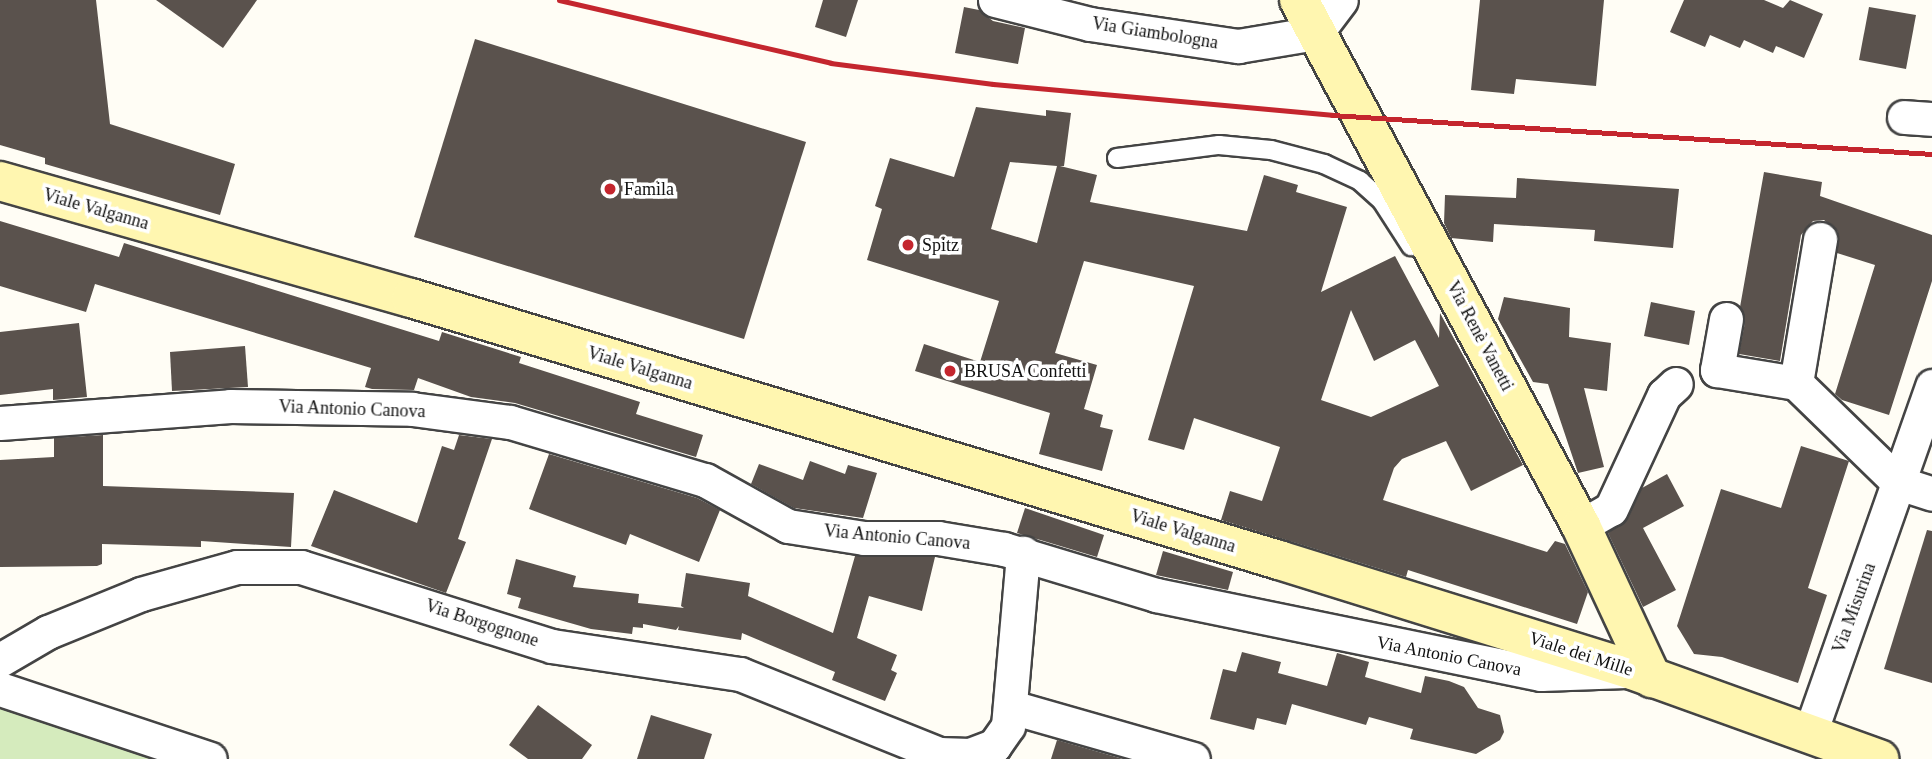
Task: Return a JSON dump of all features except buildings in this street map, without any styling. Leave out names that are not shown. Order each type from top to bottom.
[{"type":"main road","name":"Via Renè Vanetti","points":[[1307,16],[1581,526],[1642,674]]},
{"type":"main road","name":"Viale Valganna","points":[[0,181],[411,298],[1279,560]]},
{"type":"main road","name":"Viale dei Mille","points":[[1279,560],[1642,674],[1879,759]]},
{"type":"street","name":"Via Giambologna","points":[[995,0],[1090,24],[1238,46],[1307,16]]},
{"type":"street","points":[[1307,16],[1341,0]]},
{"type":"street","points":[[1797,383],[1820,239]]},
{"type":"street","points":[[1726,319],[1717,370],[1797,383],[1899,484],[1932,494]]},
{"type":"street","points":[[1581,526],[1611,509],[1664,395],[1676,384]]},
{"type":"street","name":"Via Misurina","points":[[1810,733],[1932,386]]},
{"type":"street","name":"Via Antonio Canova","points":[[0,423],[230,406],[412,409],[510,422],[705,480],[788,526],[864,538],[938,538],[1023,553],[1156,595],[1541,674],[1642,674]]},
{"type":"street","name":"Via Borgognone","points":[[0,660],[48,632],[141,594],[237,567],[301,567],[552,646],[740,674],[939,754],[969,757],[995,746],[1008,726],[1023,553]]},
{"type":"street","points":[[0,689],[211,759]]},
{"type":"street","points":[[1011,707],[1193,759]]},
{"type":"lane","points":[[1117,158],[1219,145],[1271,150],[1324,164],[1360,181],[1382,201],[1428,272],[1451,282]]},
{"type":"green space","points":[[0,697],[178,759],[0,759]]},
{"type":"railway","points":[[559,0],[831,63],[993,84],[1332,115],[1932,154]]},
{"type":"place","name":"Famila","points":[[610,189]]},
{"type":"place","name":"Spitz","points":[[908,245]]},
{"type":"place","name":"BRUSA Confetti","points":[[950,371]]}]
